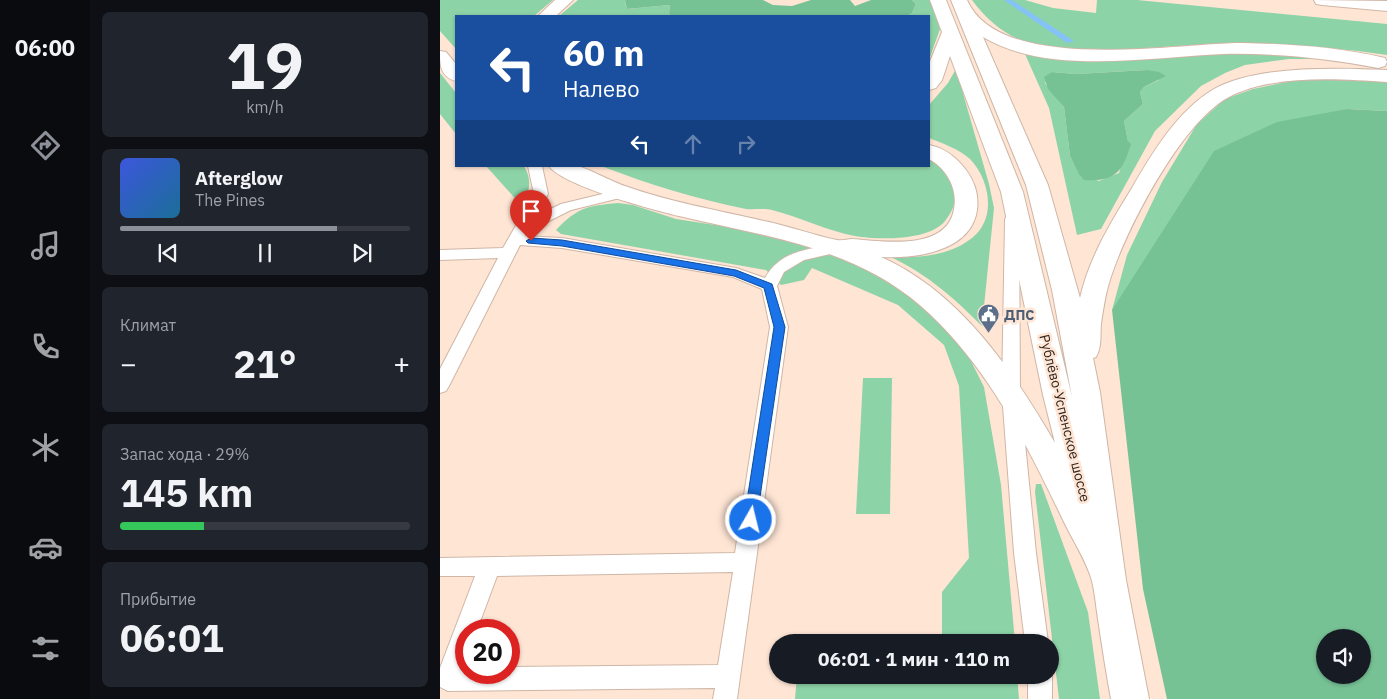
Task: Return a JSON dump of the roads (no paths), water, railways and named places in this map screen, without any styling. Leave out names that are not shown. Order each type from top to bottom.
[{"type":"main road","points":[[547,15],[565,0]]},
{"type":"main road","name":"Рублёво-Успенское шоссе","points":[[938,0],[959,16],[1036,185],[1065,290],[1086,392],[1109,580],[1130,699]]},
{"type":"main road","points":[[1322,0],[1387,6]]},
{"type":"main road","points":[[930,83],[959,16],[1005,42],[1046,51],[1104,54],[1268,49],[1334,54],[1387,64]]},
{"type":"main road","name":"Рублёво-Успенское шоссе","points":[[959,16],[1012,192],[1057,396],[1109,580]]},
{"type":"main road","points":[[440,56],[455,74]]},
{"type":"main road","points":[[1086,392],[1086,326],[1097,282],[1120,229],[1173,140],[1198,110],[1221,94],[1246,85],[1276,78],[1362,74],[1387,76]]},
{"type":"main road","points":[[562,167],[572,173],[623,193],[796,236],[880,250],[907,249],[930,245],[948,236],[962,222],[968,204],[964,183],[950,164],[930,151]]},
{"type":"main road","points":[[796,236],[865,260],[898,276],[932,301],[972,341],[1011,393],[1046,454],[1109,580]]},
{"type":"lane","points":[[440,386],[542,194],[535,167]]},
{"type":"lane","points":[[1012,192],[1011,393],[1025,553],[1036,634]]},
{"type":"lane","points":[[516,241],[566,207],[623,193]]},
{"type":"lane","points":[[440,255],[516,241],[562,243],[736,273],[769,286]]},
{"type":"lane","points":[[489,567],[444,683],[726,688],[779,327],[769,286],[778,269],[799,256],[834,249]]},
{"type":"lane","points":[[440,567],[745,562]]},
{"type":"lane","points":[[1040,684],[1040,699]]},
{"type":"waterway","points":[[1007,0],[1070,41]]},
{"type":"place","name":"ДПС","points":[[988,334]]}]
